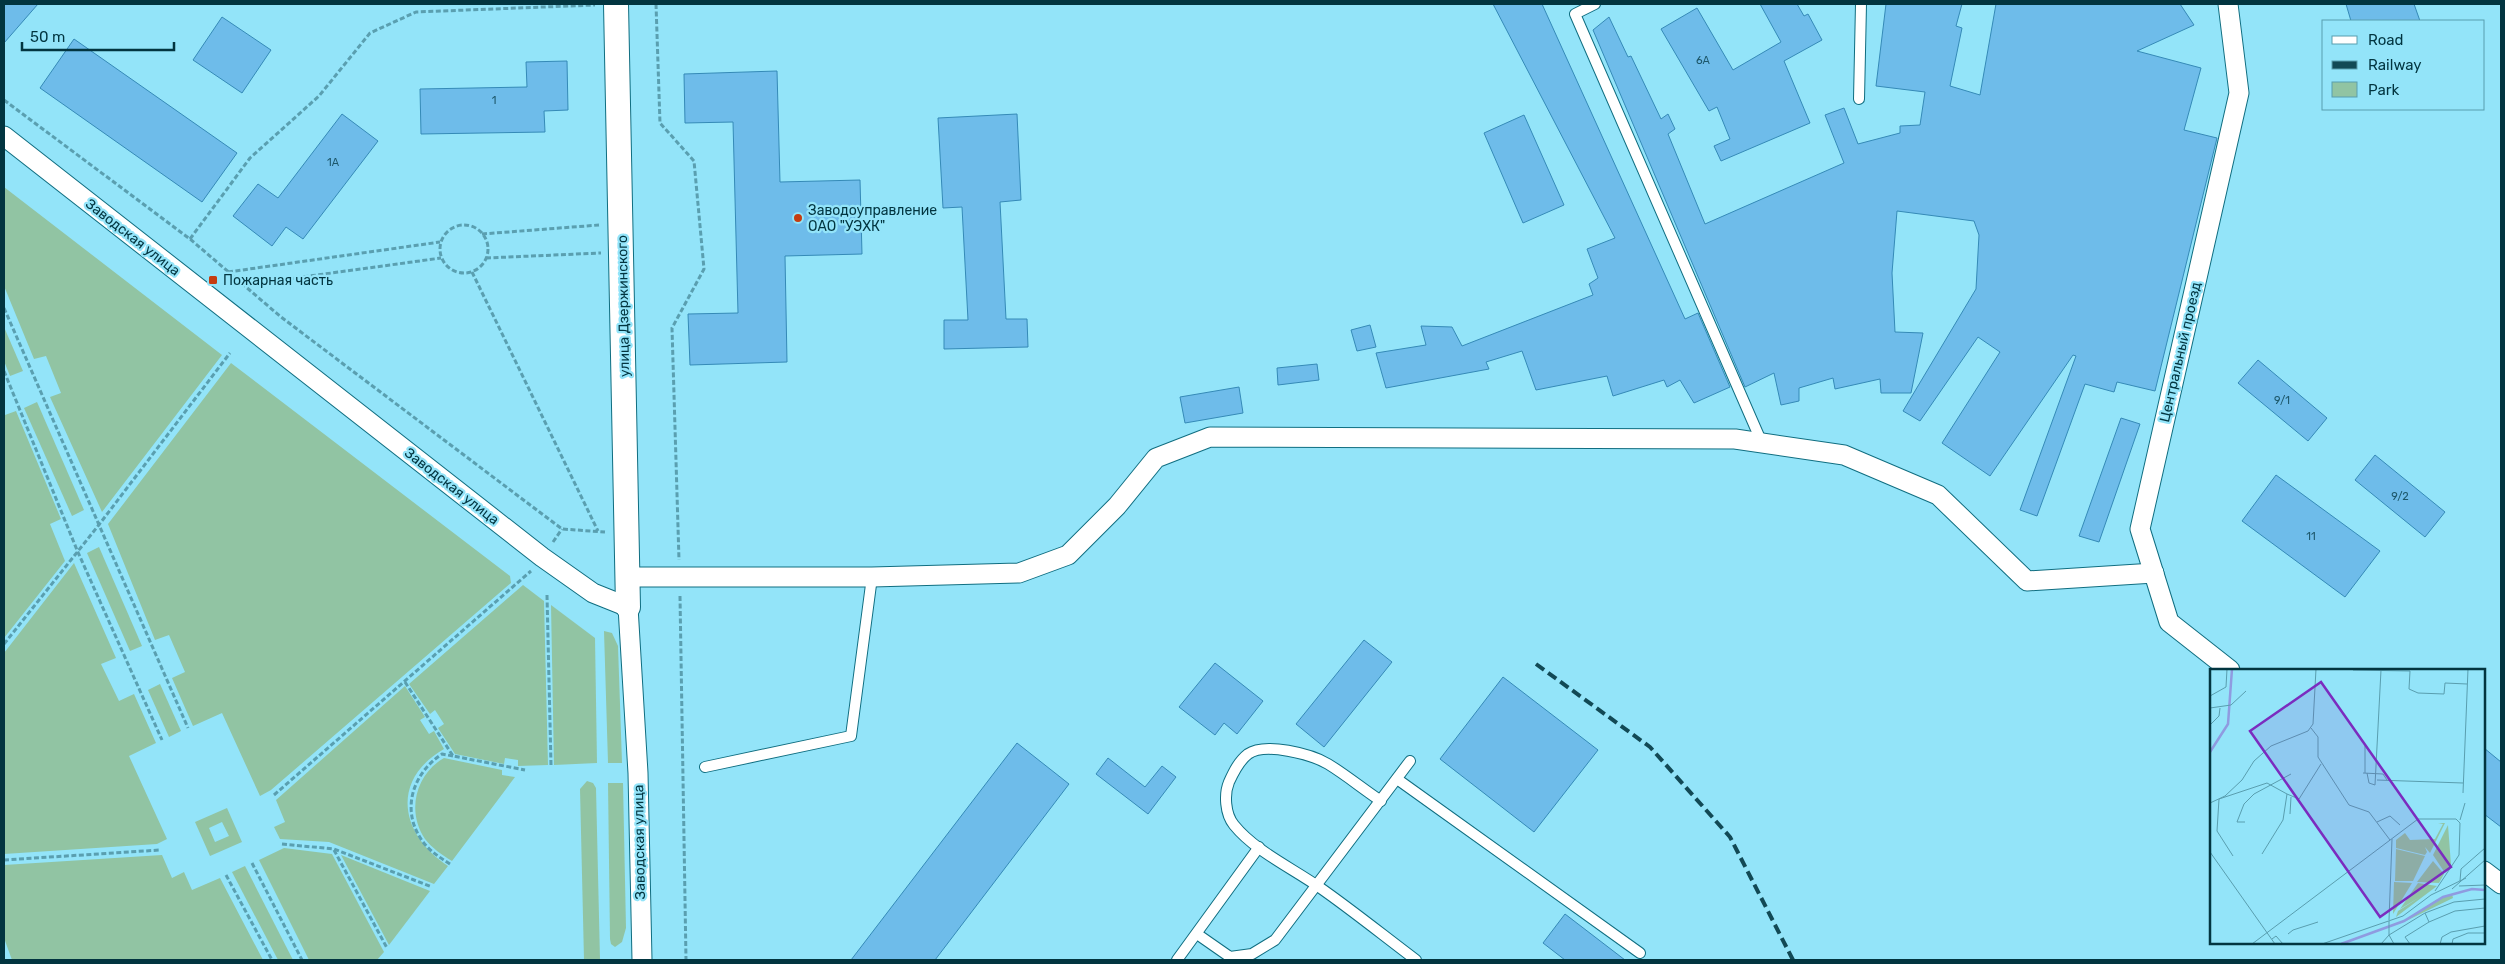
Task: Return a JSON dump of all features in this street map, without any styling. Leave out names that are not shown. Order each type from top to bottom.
[{"type":"street","name":"улица Дзержинского","points":[[609,4],[629,577],[628,607]]},
{"type":"street","name":"Центральный проезд","points":[[2228,4],[2239,94],[2140,529],[2169,622],[2229,669]]},
{"type":"street","name":"Заводская улица","points":[[4,136],[542,557],[593,593],[628,607],[638,773],[642,960]]},
{"type":"street","points":[[629,577],[872,577],[1019,573],[1068,555],[1117,506],[1156,458],[1210,437],[1735,439],[1844,455],[1938,495],[2027,581],[2154,573]]},
{"type":"street","points":[[2485,872],[2501,884]]},
{"type":"lane","points":[[1595,4],[1575,14],[1762,443]]},
{"type":"lane","points":[[1859,99],[1861,4]]},
{"type":"lane","points":[[705,767],[851,736],[872,577]]},
{"type":"lane","points":[[1381,801],[1327,763],[1308,756],[1264,748],[1249,754],[1236,768],[1226,789],[1226,804],[1233,824],[1259,847],[1316,885],[1416,960]]},
{"type":"lane","points":[[1197,934],[1230,957],[1252,954],[1275,940],[1410,761]]},
{"type":"lane","points":[[1397,779],[1640,952]]},
{"type":"lane","points":[[1177,960],[1259,847]]},
{"type":"path","points":[[190,239],[250,158],[319,96],[370,33],[416,12],[609,4]]},
{"type":"path","points":[[656,4],[660,123],[694,162],[704,269],[672,328],[686,960]]},
{"type":"path","points":[[4,100],[190,239],[281,317],[562,529],[612,532]]},
{"type":"path","points":[[459,225],[472,226],[482,234],[488,245],[486,258],[481,266],[472,272],[460,273],[449,268],[441,258],[440,242],[448,231],[459,225]]},
{"type":"path","points":[[482,234],[609,225]]},
{"type":"path","points":[[228,272],[440,242]]},
{"type":"path","points":[[486,258],[610,252]]},
{"type":"path","points":[[244,285],[441,258]]},
{"type":"path","points":[[472,272],[598,531]]},
{"type":"path","points":[[4,308],[188,728]]},
{"type":"path","points":[[4,644],[98,526],[230,353]]},
{"type":"path","points":[[4,371],[77,550],[162,740]]},
{"type":"path","points":[[274,795],[525,578],[542,557]]},
{"type":"path","points":[[548,595],[551,765]]},
{"type":"path","points":[[405,682],[454,756]]},
{"type":"path","points":[[450,864],[430,849],[420,838],[412,815],[411,800],[415,784],[427,766],[442,754],[525,770]]},
{"type":"path","points":[[282,844],[334,849],[432,888]]},
{"type":"path","points":[[334,849],[387,948]]},
{"type":"path","points":[[4,860],[160,850]]},
{"type":"path","points":[[252,863],[302,960]]},
{"type":"path","points":[[226,875],[272,960]]},
{"type":"green space","points":[[4,187],[222,355],[102,512],[50,397],[61,393],[46,356],[34,359],[4,286]]},
{"type":"green space","points":[[4,327],[23,371],[10,376],[4,361]]},
{"type":"green space","points":[[231,363],[510,576],[511,583],[271,790],[260,796],[222,713],[193,726],[172,678],[185,672],[169,635],[155,640],[108,524]]},
{"type":"green space","points":[[37,402],[84,510],[72,516],[24,408]]},
{"type":"green space","points":[[16,411],[61,519],[50,524],[65,561],[4,638],[4,413],[5,415]]},
{"type":"green space","points":[[99,547],[142,646],[130,651],[87,553]]},
{"type":"green space","points":[[74,563],[116,658],[101,664],[119,701],[134,694],[156,743],[129,756],[167,839],[157,844],[4,854],[4,653]]},
{"type":"green space","points":[[523,585],[544,601],[548,765],[518,766],[518,760],[505,758],[504,764],[455,754],[438,728],[444,724],[435,710],[430,714],[409,684]]},
{"type":"green space","points":[[551,605],[595,638],[597,763],[554,765]]},
{"type":"green space","points":[[604,631],[612,633],[618,646],[622,763],[608,763]]},
{"type":"green space","points":[[160,684],[181,731],[169,737],[148,690]]},
{"type":"green space","points":[[405,686],[425,717],[420,720],[429,734],[434,731],[444,749],[427,762],[415,776],[409,791],[408,808],[411,824],[420,839],[432,853],[448,866],[434,884],[329,842],[280,839],[274,827],[285,822],[276,800]]},
{"type":"green space","points":[[444,758],[502,770],[502,775],[515,777],[452,861],[437,851],[425,839],[419,828],[415,805],[421,783],[427,773]]},
{"type":"green space","points":[[587,781],[593,783],[596,788],[600,960],[584,960],[580,789]]},
{"type":"green space","points":[[608,783],[623,783],[626,928],[622,942],[615,947],[611,944],[610,939]]},
{"type":"green space","points":[[227,808],[242,842],[210,856],[195,822]],"holes":[[[222,822],[229,836],[215,842],[209,828]]]},
{"type":"green space","points":[[284,848],[332,854],[384,952],[377,960],[309,960],[259,860]]},
{"type":"green space","points":[[162,855],[172,878],[184,872],[192,890],[220,878],[263,960],[12,960],[4,938],[4,865]]},
{"type":"green space","points":[[341,855],[430,891],[389,945]]},
{"type":"green space","points":[[245,866],[293,960],[278,960],[232,872]]},
{"type":"building","points":[[4,4],[38,4],[4,43]]},
{"type":"building","points":[[1493,4],[1542,4],[1685,319],[1698,313],[1730,387],[1694,403],[1680,380],[1667,387],[1664,380],[1613,396],[1607,376],[1536,390],[1522,351],[1486,362],[1489,369],[1386,388],[1376,353],[1426,345],[1421,326],[1452,327],[1462,346],[1593,295],[1589,284],[1598,278],[1587,249],[1615,238]]},
{"type":"building","points":[[1760,4],[1797,4],[1804,16],[1808,14],[1822,40],[1784,61],[1810,123],[1721,161],[1714,146],[1730,139],[1717,107],[1709,111],[1661,29],[1697,8],[1733,70],[1781,42]]},
{"type":"building","points":[[1886,4],[1962,4],[1956,26],[1962,28],[1950,86],[1980,95],[1996,4],[2180,4],[2194,25],[2137,51],[2201,68],[2184,130],[2217,138],[2155,391],[2117,382],[2114,392],[2085,384],[2037,516],[2020,510],[2076,356],[2073,355],[1990,476],[1942,443],[2000,352],[1978,337],[1920,421],[1903,411],[1976,289],[1979,235],[1974,221],[1897,211],[1892,273],[1895,332],[1923,333],[1911,393],[1881,393],[1880,379],[1835,389],[1833,378],[1799,388],[1799,401],[1781,405],[1774,373],[1745,387],[1593,30],[1609,17],[1628,57],[1631,56],[1661,119],[1668,114],[1675,129],[1668,134],[1705,224],[1844,163],[1825,115],[1844,108],[1858,144],[1900,133],[1900,126],[1920,125],[1925,92],[1876,86]]},
{"type":"building","points":[[2346,4],[2414,4],[2420,20],[2351,20]]},
{"type":"building","points":[[222,17],[271,50],[242,93],[193,60]]},
{"type":"building","points":[[74,39],[237,153],[202,202],[40,88]]},
{"type":"building","points":[[567,61],[568,110],[544,111],[545,132],[421,134],[420,89],[527,87],[526,62]]},
{"type":"building","name":"Заводоуправление ОАО \"УЭХК\"","points":[[777,71],[780,182],[860,180],[862,254],[785,256],[787,362],[690,365],[688,314],[738,313],[733,122],[685,123],[684,74]]},
{"type":"building","points":[[342,114],[378,141],[303,239],[286,227],[272,246],[233,216],[258,184],[278,198]]},
{"type":"building","points":[[1017,114],[1021,200],[1000,202],[1006,319],[1027,319],[1028,347],[944,349],[944,320],[968,320],[962,207],[943,208],[938,118]]},
{"type":"building","points":[[1524,115],[1564,205],[1523,223],[1484,133]]},
{"type":"building","points":[[1370,325],[1376,347],[1357,351],[1351,330]]},
{"type":"building","points":[[2258,360],[2327,418],[2308,441],[2238,383]]},
{"type":"building","points":[[1317,364],[1319,380],[1278,385],[1277,368]]},
{"type":"building","points":[[1239,387],[1243,413],[1185,423],[1180,397]]},
{"type":"building","points":[[2121,418],[2140,424],[2099,542],[2079,536]]},
{"type":"building","points":[[2375,455],[2445,512],[2425,537],[2355,480]]},
{"type":"building","points":[[2276,475],[2380,551],[2345,597],[2242,521]]},
{"type":"building","points":[[1364,640],[1392,662],[1324,747],[1296,724]]},
{"type":"building","points":[[1215,663],[1263,701],[1237,734],[1224,723],[1215,735],[1179,707]]},
{"type":"building","points":[[1503,677],[1598,750],[1534,832],[1440,759]]},
{"type":"building","points":[[1017,743],[1069,784],[935,960],[851,960]]},
{"type":"building","points":[[2485,749],[2501,762],[2501,827],[2485,815]]},
{"type":"building","points":[[1108,758],[1145,787],[1162,766],[1176,777],[1148,814],[1096,774]]},
{"type":"building","points":[[1565,914],[1625,960],[1565,960],[1543,943]]},
{"type":"railway","points":[[1536,664],[1650,747],[1730,837],[1793,960]]},
{"type":"place","name":"Заводоуправление ОАО \"УЭХК\"","points":[[798,218]]},
{"type":"place","name":"Пожарная часть","points":[[213,280]]}]
